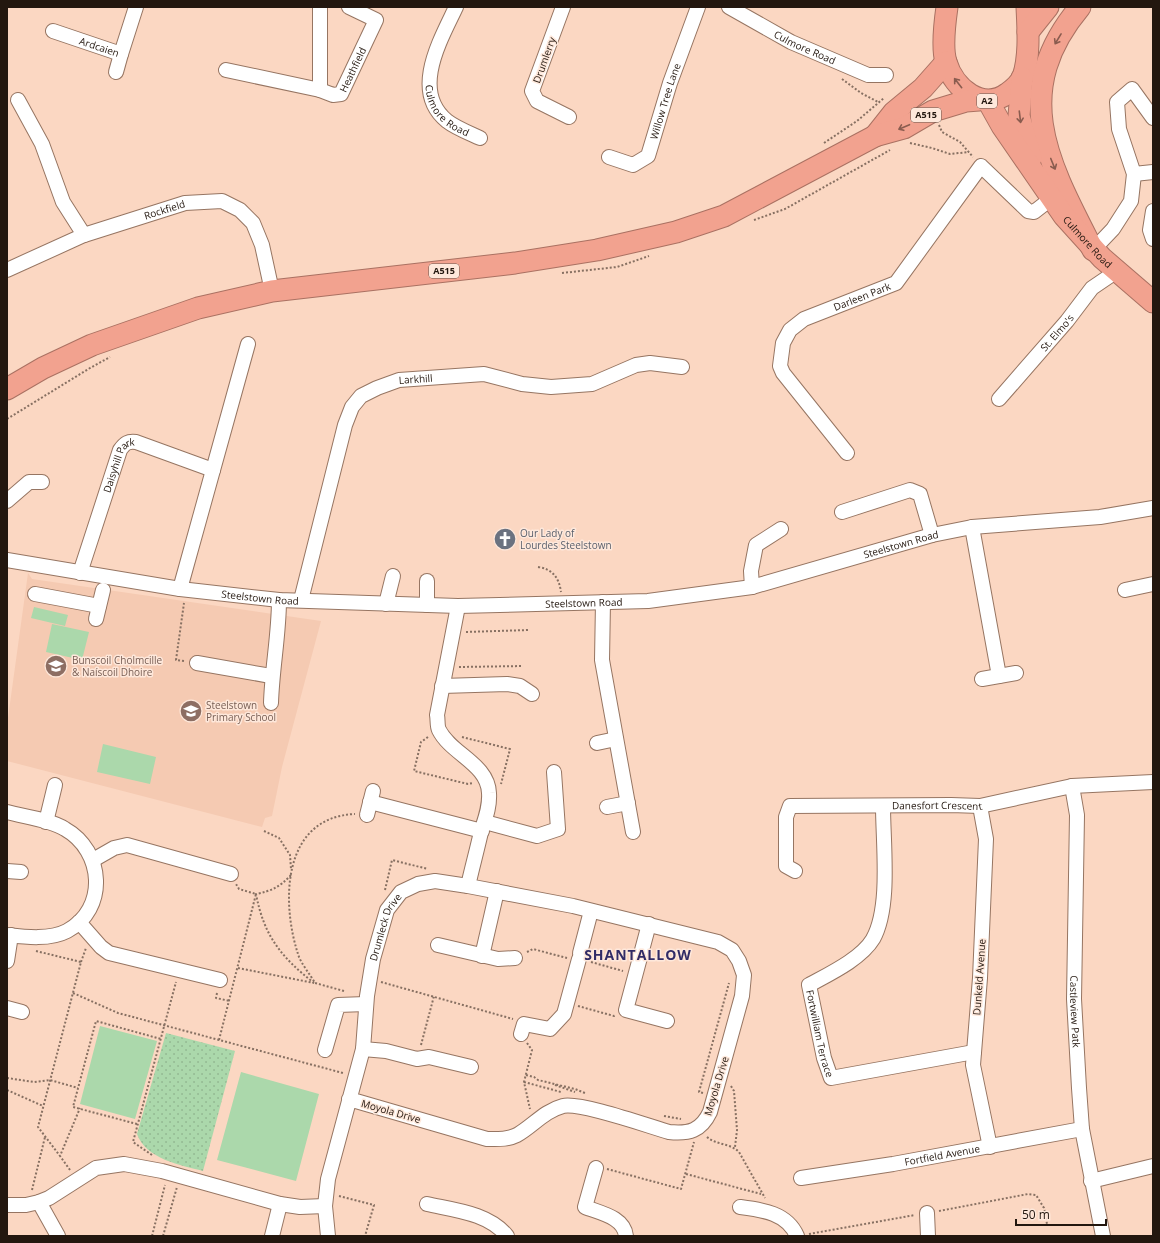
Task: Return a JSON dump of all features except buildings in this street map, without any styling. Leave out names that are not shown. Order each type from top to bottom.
[{"type":"highway","name":"A2","points":[[947,7],[946,62],[956,83],[984,100],[1002,97],[1014,88],[1022,78],[1028,32],[1027,7]]},
{"type":"highway","points":[[1028,32],[1048,7]]},
{"type":"highway","points":[[1080,7],[1055,43],[1045,65],[1040,96],[1045,142],[1051,160],[1069,204],[1093,250]]},
{"type":"highway","name":"A515","points":[[875,136],[894,112],[923,88],[946,62]]},
{"type":"highway","name":"Culmore Road","points":[[1022,78],[1019,116],[1034,172]]},
{"type":"highway","name":"A515","points":[[7,389],[43,368],[92,345],[198,308],[272,291],[515,263],[597,250],[676,232],[724,216],[875,136],[904,128],[933,111],[966,101],[984,100]]},
{"type":"highway","name":"Culmore Road","points":[[984,100],[1064,216],[1093,250],[1153,302]]},
{"type":"street","name":"Ardcaien","points":[[53,31],[121,54],[136,7]]},
{"type":"street","points":[[226,70],[320,90],[320,7]]},
{"type":"street","name":"Heathfield","points":[[320,90],[333,95],[341,94],[376,20],[349,7]]},
{"type":"street","name":"Culmore Road","points":[[456,7],[432,59],[429,79],[432,96],[437,110],[447,121],[480,138]]},
{"type":"street","name":"Drumlerry","points":[[563,7],[532,91],[537,101],[569,117]]},
{"type":"street","name":"Willow Tree Lane","points":[[609,157],[632,165],[648,156],[670,83],[698,7]]},
{"type":"street","name":"Culmore Road","points":[[730,7],[792,42],[868,75],[886,75]]},
{"type":"street","points":[[116,72],[121,54]]},
{"type":"street","points":[[1093,250],[1113,229],[1131,201],[1134,174],[1119,129],[1117,102],[1132,89],[1153,118]]},
{"type":"street","points":[[18,100],[42,144],[63,202],[84,235]]},
{"type":"street","points":[[981,166],[1017,203],[1028,211],[1034,212],[1052,198]]},
{"type":"street","name":"Darleen Park","points":[[847,453],[783,373],[780,366],[783,343],[790,330],[804,319],[896,283],[981,166]]},
{"type":"street","points":[[1134,174],[1153,172]]},
{"type":"street","name":"Rockfield","points":[[7,270],[84,235],[185,203],[222,201],[240,210],[253,223],[262,245],[272,291]]},
{"type":"street","points":[[1153,211],[1150,230],[1153,239]]},
{"type":"street","name":"St. Elmo's","points":[[999,399],[1067,321],[1092,288],[1117,271]]},
{"type":"street","points":[[183,589],[213,470],[248,344]]},
{"type":"street","name":"Larkhill","points":[[301,600],[345,424],[352,407],[361,396],[399,380],[484,374],[522,384],[551,388],[592,384],[636,365],[650,363],[682,367]]},
{"type":"street","name":"Daisyhill Park","points":[[80,573],[120,450],[124,444],[130,441],[136,442],[213,470]]},
{"type":"street","points":[[7,501],[30,482],[42,482]]},
{"type":"street","points":[[842,512],[910,490],[920,494],[932,535]]},
{"type":"street","name":"Steelstown Road","points":[[7,560],[183,589],[278,600],[458,606],[648,601],[752,587],[932,535],[972,528],[1100,517],[1153,508]]},
{"type":"street","points":[[972,528],[999,676]]},
{"type":"street","points":[[752,587],[751,571],[756,545],[781,529]]},
{"type":"street","points":[[386,604],[393,576]]},
{"type":"street","points":[[427,605],[428,581]]},
{"type":"street","points":[[1125,590],[1153,585]]},
{"type":"street","points":[[36,594],[97,612],[103,590]]},
{"type":"street","points":[[271,703],[272,676],[279,614],[278,600]]},
{"type":"street","points":[[603,602],[602,660],[633,832]]},
{"type":"street","points":[[458,606],[437,715],[438,728],[446,741],[475,766],[486,780],[489,797],[468,886]]},
{"type":"street","points":[[197,663],[272,676]]},
{"type":"street","points":[[982,679],[1016,673]]},
{"type":"street","points":[[442,686],[506,684],[520,686],[532,694]]},
{"type":"street","points":[[597,743],[616,740]]},
{"type":"street","points":[[370,803],[537,836],[558,829],[554,772]]},
{"type":"street","name":"Danesfort Crescent","points":[[795,871],[786,866],[786,817],[790,806],[980,806],[1072,786],[1153,782]]},
{"type":"street","points":[[46,822],[55,785]]},
{"type":"street","name":"Castleview Patk","points":[[1072,786],[1076,815],[1074,999],[1082,1129],[1103,1236]]},
{"type":"street","points":[[607,807],[628,803]]},
{"type":"street","name":"Fortwilliam Terrace","points":[[883,806],[883,914],[872,940],[855,957],[809,985],[824,1058],[831,1078],[974,1052]]},
{"type":"street","name":"Dunkeld Avenue","points":[[980,806],[986,840],[980,978],[973,1065],[990,1147]]},
{"type":"street","points":[[7,812],[66,829],[82,845],[93,860],[97,875],[97,891],[88,910],[79,922],[67,931],[55,935],[9,938],[7,961]]},
{"type":"street","points":[[93,860],[114,848],[127,845],[231,874]]},
{"type":"street","points":[[7,871],[21,872]]},
{"type":"street","name":"Drumleck Drive","points":[[328,1236],[326,1201],[328,1179],[363,1049],[367,1000],[373,959],[387,910],[401,892],[418,884],[435,881],[468,886]]},
{"type":"street","name":"Moyola Drive","points":[[349,1099],[487,1139],[505,1139],[517,1135],[533,1122],[549,1112],[564,1106],[581,1106],[669,1132],[683,1134],[704,1124],[714,1096],[742,996],[744,974],[739,961],[732,950],[718,942],[649,924],[468,886]]},
{"type":"street","points":[[482,956],[497,891]]},
{"type":"street","points":[[522,1029],[550,1029],[564,1014],[591,911]]},
{"type":"street","points":[[79,922],[101,947],[109,952],[220,980]]},
{"type":"street","points":[[649,924],[626,1010],[667,1021]]},
{"type":"street","points":[[438,945],[498,959],[515,958]]},
{"type":"street","points":[[325,1050],[338,1005],[367,1000]]},
{"type":"street","points":[[7,1008],[22,1012]]},
{"type":"street","points":[[363,1049],[386,1051],[417,1059],[429,1057],[471,1067]]},
{"type":"street","name":"Fortfield Avenue","points":[[801,1178],[990,1147],[1082,1129]]},
{"type":"street","points":[[7,1205],[26,1205],[39,1202],[49,1198],[96,1168],[124,1164],[178,1176],[280,1204],[300,1207],[326,1201]]},
{"type":"street","points":[[1091,1180],[1153,1166]]},
{"type":"street","points":[[596,1168],[585,1207],[618,1220],[626,1232],[626,1236]]},
{"type":"street","points":[[39,1202],[57,1236]]},
{"type":"street","points":[[272,1236],[280,1204]]},
{"type":"street","points":[[427,1204],[480,1217],[500,1227],[507,1236]]},
{"type":"street","points":[[740,1207],[771,1212],[794,1230],[797,1236]]},
{"type":"street","points":[[927,1213],[928,1236]]},
{"type":"path","points":[[939,126],[942,132],[960,142],[981,166]]},
{"type":"path","points":[[904,142],[932,148],[950,154],[969,152]]},
{"type":"path","points":[[538,567],[547,568],[554,573],[561,588]]},
{"type":"path","points":[[183,589],[176,660],[197,663]]},
{"type":"path","points":[[453,633],[528,630]]},
{"type":"path","points":[[446,668],[523,666]]},
{"type":"path","points":[[438,728],[420,742],[414,771],[468,784],[486,780]]},
{"type":"path","points":[[446,741],[460,736],[510,749],[502,783],[489,797]]},
{"type":"path","points":[[315,983],[298,956],[290,920],[288,894],[292,866],[300,848],[314,828],[331,819],[351,814],[370,803]]},
{"type":"path","points":[[231,874],[239,889],[256,894],[273,891],[284,883],[291,875],[290,855],[279,838],[264,831]]},
{"type":"path","points":[[219,1040],[256,894]]},
{"type":"path","points":[[256,894],[261,918],[275,945],[296,969],[315,983]]},
{"type":"path","points":[[9,938],[81,962],[38,1127],[77,1180]]},
{"type":"path","points":[[714,1096],[699,1092],[732,973],[739,961]]},
{"type":"path","points":[[238,968],[315,983],[367,1000]]},
{"type":"path","points":[[157,1159],[133,1142],[179,969]]},
{"type":"path","points":[[370,979],[510,1017],[522,1029],[532,1050],[524,1082],[533,1122]]},
{"type":"path","points":[[73,993],[118,1013],[355,1077]]},
{"type":"path","points":[[417,1059],[434,996]]},
{"type":"path","points":[[567,1003],[614,1016],[626,1010]]},
{"type":"path","points":[[137,1124],[73,1107],[96,1021],[161,1038]]},
{"type":"path","points":[[721,1071],[734,1091],[738,1130],[735,1147]]},
{"type":"path","points":[[526,1075],[534,1077]]},
{"type":"path","points":[[7,1078],[34,1082],[50,1080],[78,1088]]},
{"type":"path","points":[[524,1082],[566,1094],[564,1106]]},
{"type":"path","points":[[554,1085],[558,1088],[578,1092]]},
{"type":"path","points":[[7,1090],[43,1106]]},
{"type":"path","points":[[60,1156],[80,1108]]},
{"type":"path","points":[[697,1128],[712,1142],[735,1147],[771,1212]]},
{"type":"path","points":[[39,1202],[32,1190],[45,1137]]},
{"type":"path","points":[[596,1168],[612,1169],[681,1189],[692,1151]]},
{"type":"path","points":[[686,1174],[762,1194]]},
{"type":"path","points":[[152,1236],[166,1182],[178,1176]]},
{"type":"path","points":[[163,1236],[178,1176]]},
{"type":"path","points":[[326,1201],[338,1195],[374,1205],[365,1236]]},
{"type":"shaded area","name":"Steelstown Primary School","points":[[28,573],[32,579],[321,621],[282,767],[272,816],[265,818],[262,827],[7,761],[7,725]]},
{"type":"green space","points":[[34,607],[68,615],[65,626],[31,618]]},
{"type":"green space","points":[[52,624],[89,632],[82,660],[46,652]]},
{"type":"green space","points":[[103,744],[156,757],[150,784],[97,772]]},
{"type":"green space","points":[[100,1026],[157,1041],[135,1119],[80,1104]]},
{"type":"green space","points":[[166,1033],[235,1051],[203,1171],[165,1160],[156,1155],[141,1143],[137,1134]]},
{"type":"green space","points":[[241,1072],[319,1094],[296,1181],[217,1160]]},
{"type":"place","name":"Our Lady of Lourdes Steelstown","points":[[505,539]]},
{"type":"place","name":"Bunscoil Cholmcille & Naíscoil Dhoire","points":[[56,666]]},
{"type":"place","name":"Steelstown Primary School","points":[[191,711]]},
{"type":"district","name":"SHANTALLOW","points":[[638,955]]}]
